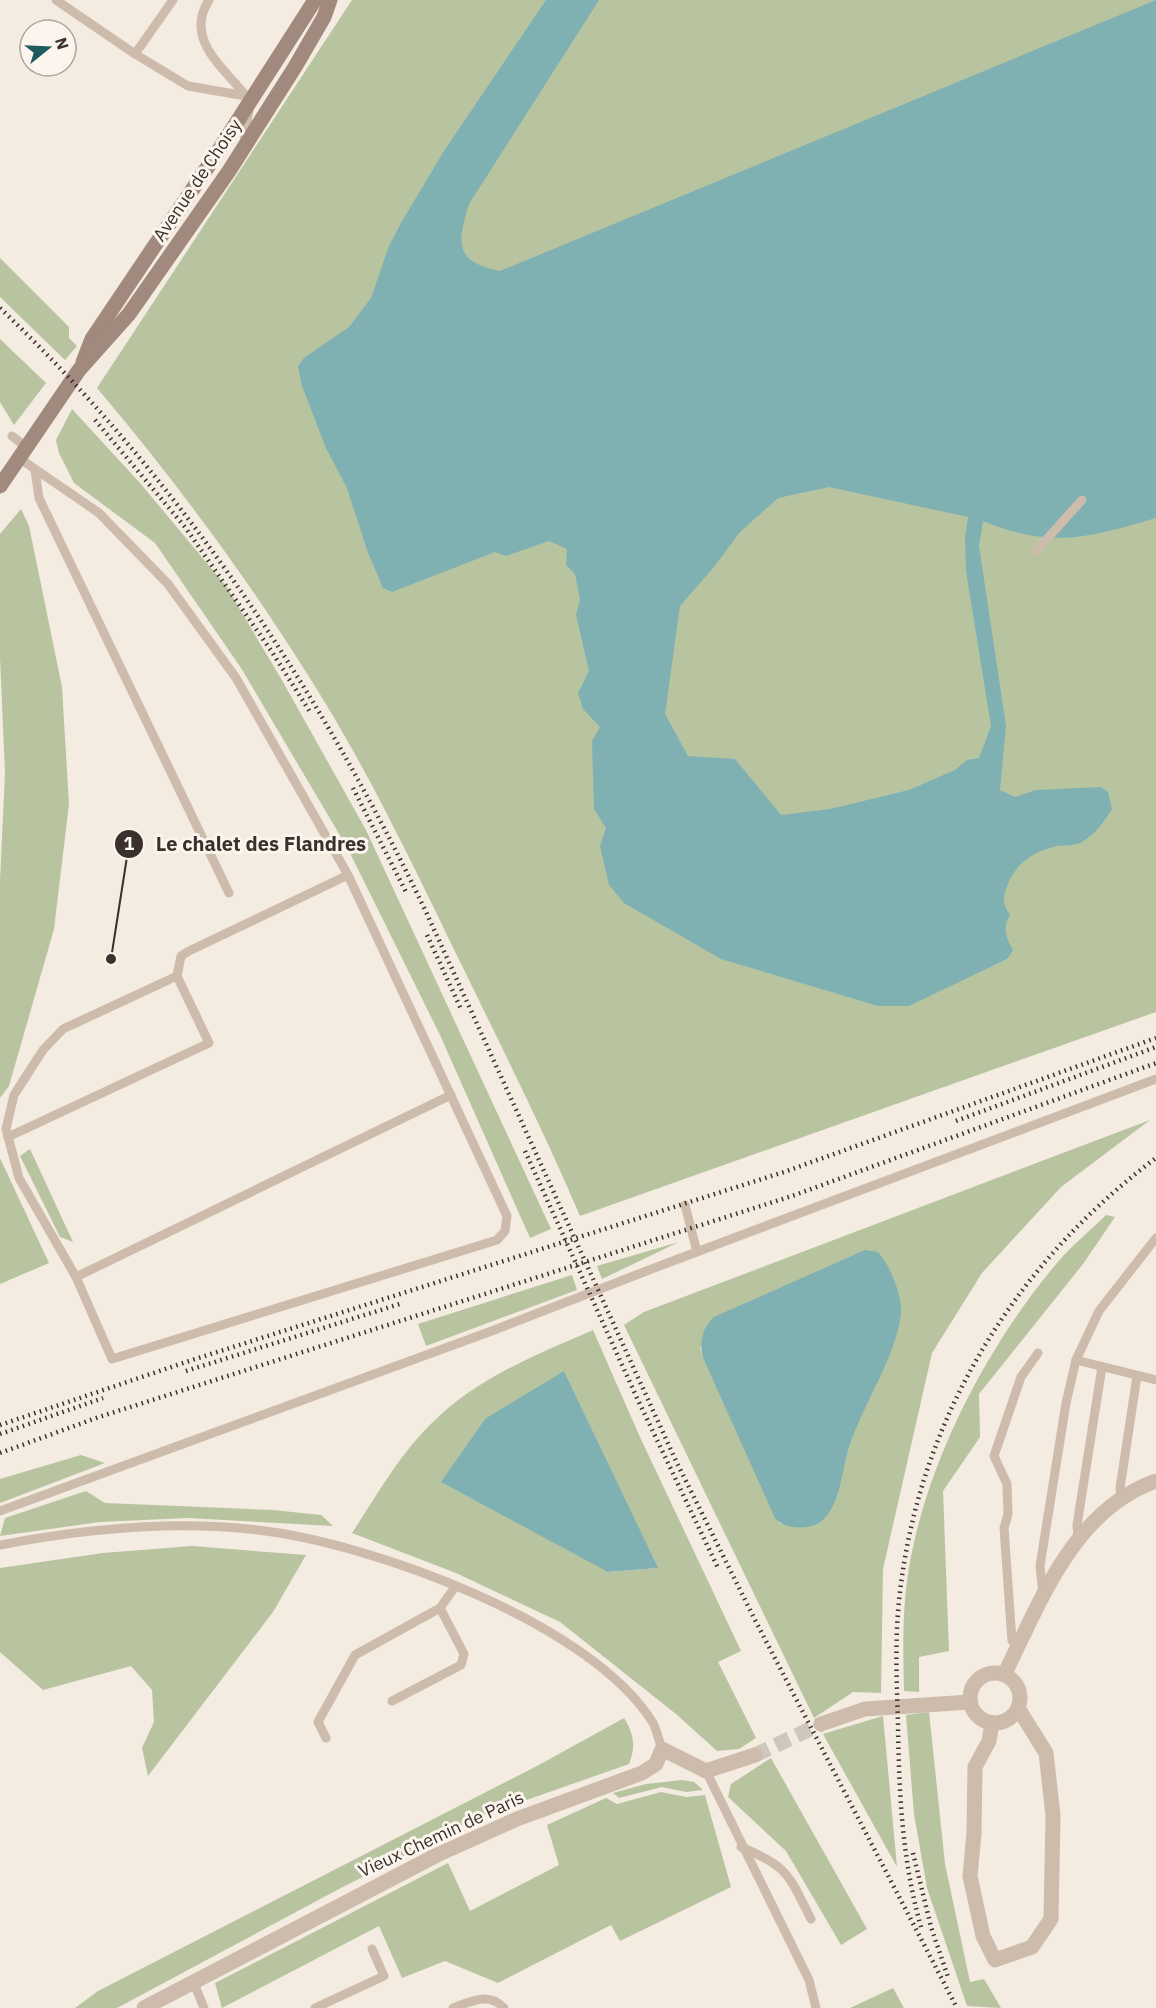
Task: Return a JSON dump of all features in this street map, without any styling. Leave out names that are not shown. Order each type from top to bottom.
[{"type":"main road","name":"Avenue de Choisy","points":[[79,370],[92,339],[315,0]]},
{"type":"main road","name":"Avenue de Choisy","points":[[0,486],[79,370],[129,314],[243,149],[324,17],[330,0]]},
{"type":"street","points":[[1004,1675],[1043,1597],[1078,1541],[1121,1499],[1142,1486],[1156,1481]]},
{"type":"street","points":[[992,1673],[1004,1675],[1014,1682],[1018,1689],[1020,1697],[1018,1708],[1008,1719],[992,1723],[977,1716],[970,1702],[972,1686],[977,1680],[992,1673]]},
{"type":"street","points":[[821,1724],[865,1709],[970,1702]]},
{"type":"street","points":[[992,1723],[989,1741],[975,1767],[970,1876],[983,1936],[995,1960],[1032,1947],[1051,1919],[1053,1815],[1046,1753],[1018,1708]]},
{"type":"street","points":[[662,1749],[706,1771],[755,1755]]},
{"type":"street","name":"Vieux Chemin de Paris","points":[[144,2008],[405,1870],[494,1828],[642,1773],[656,1764],[662,1749]]},
{"type":"lane","points":[[56,0],[135,54],[188,86],[248,99],[279,92]]},
{"type":"lane","points":[[135,54],[173,0]]},
{"type":"lane","points":[[209,0],[202,12],[199,31],[208,50],[248,99],[243,149]]},
{"type":"lane","points":[[12,436],[35,470],[99,513],[168,584],[236,678],[348,874],[451,1095],[507,1216],[504,1231],[497,1240],[112,1359],[76,1277],[19,1178],[6,1129],[15,1095],[43,1050],[63,1029],[177,976]]},
{"type":"lane","points":[[35,470],[39,498],[229,893]]},
{"type":"lane","points":[[1036,551],[1082,500]]},
{"type":"lane","points":[[8,1137],[208,1043],[177,976],[181,956],[348,874]]},
{"type":"lane","points":[[0,1511],[478,1336],[1156,1079]]},
{"type":"lane","points":[[76,1277],[451,1095]]},
{"type":"lane","points":[[685,1205],[697,1252]]},
{"type":"lane","points":[[1043,1597],[1040,1581],[1042,1555],[1066,1403],[1076,1360],[1099,1311],[1156,1238]]},
{"type":"lane","points":[[1019,1645],[1012,1641],[1007,1586],[1004,1528],[1008,1514],[1007,1484],[994,1456],[1021,1377],[1038,1353]]},
{"type":"lane","points":[[1076,1360],[1156,1380]]},
{"type":"lane","points":[[1078,1541],[1077,1525],[1102,1367]]},
{"type":"lane","points":[[1121,1499],[1120,1488],[1137,1376]]},
{"type":"lane","points":[[0,1545],[41,1537],[126,1528],[257,1530],[336,1544],[408,1567],[518,1613],[612,1677],[639,1704],[654,1725],[662,1749]]},
{"type":"lane","points":[[326,1738],[318,1722],[355,1655],[440,1608],[455,1587]]},
{"type":"lane","points":[[392,1701],[461,1665],[465,1654],[440,1608]]},
{"type":"lane","points":[[706,1771],[741,1847],[808,1980],[816,2008]]},
{"type":"lane","points":[[741,1847],[772,1860],[789,1875],[811,1919]]},
{"type":"lane","points":[[315,2008],[384,1976],[372,1949]]},
{"type":"lane","points":[[193,1981],[204,2008]]},
{"type":"lane","points":[[453,2008],[483,1997],[498,2002],[504,2008]]},
{"type":"green space","points":[[352,0],[1156,0],[1156,1012],[580,1216],[526,1097],[412,863],[329,709],[232,562],[153,456],[97,388]]},
{"type":"green space","points":[[0,258],[69,327],[69,338],[77,346],[65,360],[0,297]]},
{"type":"green space","points":[[0,339],[46,383],[14,425],[0,402]]},
{"type":"green space","points":[[72,409],[140,483],[226,586],[283,682],[366,830],[551,1229],[530,1238],[440,1035],[348,849],[241,668],[155,543],[74,483],[59,453],[56,440]]},
{"type":"green space","points":[[21,509],[29,526],[62,687],[69,804],[54,929],[9,1086],[0,1098],[0,881],[5,773],[0,657],[0,534]]},
{"type":"green space","points":[[1150,1120],[1061,1187],[982,1273],[932,1353],[883,1569],[881,1693],[853,1692],[814,1718],[624,1325],[644,1312]],"holes":[[[700,1347],[854,1430],[833,1502],[780,1524]]]},
{"type":"green space","points":[[30,1149],[73,1242],[60,1237],[20,1156]]},
{"type":"green space","points":[[0,1158],[49,1263],[0,1284]]},
{"type":"green space","points":[[1106,1215],[1115,1217],[1083,1264],[979,1394],[980,1437],[943,1491],[949,1651],[919,1657],[919,1692],[904,1691],[904,1614],[909,1568],[930,1487],[945,1446],[984,1368],[1031,1296],[1057,1263]]},
{"type":"green space","points":[[679,1242],[602,1279],[597,1266]]},
{"type":"green space","points":[[572,1275],[577,1290],[426,1346],[418,1324]]},
{"type":"green space","points":[[593,1330],[639,1435],[741,1651],[718,1662],[756,1738],[739,1749],[717,1751],[676,1714],[560,1622],[456,1573],[352,1533],[411,1446],[451,1405],[509,1368]],"holes":[[[564,1371],[657,1568],[608,1572]]]},
{"type":"green space","points":[[81,1455],[105,1463],[0,1503],[0,1479]]},
{"type":"green space","points":[[86,1491],[105,1503],[273,1510],[321,1515],[333,1526],[187,1518],[100,1522],[0,1536],[5,1518]]},
{"type":"green space","points":[[192,1546],[306,1555],[273,1612],[148,1776],[142,1748],[154,1722],[152,1690],[131,1666],[43,1690],[0,1652],[0,1568],[103,1553]]},
{"type":"green space","points":[[929,1712],[945,1864],[970,1982],[984,1979],[1001,2008],[967,2006],[927,1888],[914,1814],[906,1715]]},
{"type":"green space","points":[[883,1716],[897,1867],[823,1734]]},
{"type":"green space","points":[[624,1718],[633,1740],[633,1751],[629,1764],[487,1814],[337,1890],[117,2008],[75,2008],[98,1991],[537,1766]]},
{"type":"green space","points":[[771,1758],[867,1929],[841,1945],[786,1851],[728,1797],[731,1784]]},
{"type":"green space","points":[[682,1780],[694,1782],[703,1790],[686,1792],[662,1787],[619,1798],[613,1793],[646,1784]]},
{"type":"green space","points":[[661,1792],[686,1797],[705,1795],[731,1887],[620,1941],[611,1925],[498,1983],[445,1961],[402,1978],[379,1926],[222,2008],[215,1983],[448,1863],[470,1911],[559,1865],[547,1825],[606,1798],[617,1804]]},
{"type":"green space","points":[[893,1988],[904,2008],[850,2008]]},
{"type":"water","points":[[546,0],[599,0],[469,204],[462,230],[463,249],[474,262],[500,271],[1156,0],[1156,518],[1110,531],[1069,538],[1029,535],[983,521],[979,546],[1006,726],[1000,790],[1015,797],[1036,790],[1101,787],[1108,792],[1112,809],[1090,837],[1077,844],[1057,846],[1032,856],[1019,866],[1009,880],[1004,899],[1010,915],[1006,933],[1013,950],[1007,959],[909,1006],[878,1006],[721,959],[624,903],[609,885],[600,846],[606,828],[594,809],[592,741],[600,727],[583,709],[578,693],[589,671],[576,615],[580,600],[575,574],[566,565],[567,549],[549,541],[506,556],[495,552],[392,592],[383,588],[367,550],[347,488],[326,448],[302,386],[298,366],[304,358],[349,327],[371,298],[389,246],[444,151]],"holes":[[[829,487],[968,517],[965,537],[966,571],[991,726],[979,758],[967,760],[955,770],[909,790],[830,809],[781,815],[735,759],[688,756],[665,714],[680,606],[714,567],[740,532],[778,498]]]},
{"type":"water","points":[[865,1250],[878,1252],[887,1264],[901,1304],[899,1327],[887,1362],[854,1434],[834,1504],[819,1523],[813,1526],[792,1527],[775,1518],[703,1358],[702,1336],[714,1317]]},
{"type":"water","points":[[564,1371],[658,1568],[608,1572],[441,1482],[485,1419]]},
{"type":"tunnel","points":[[755,1755],[821,1724]]},
{"type":"railway","points":[[0,308],[66,374],[128,444],[186,516],[241,591],[292,669],[340,749],[385,830],[427,914],[676,1461],[755,1620],[957,2008]]},
{"type":"railway","points":[[95,420],[185,527],[272,652],[310,712]]},
{"type":"railway","points":[[353,788],[406,892]]},
{"type":"railway","points":[[427,935],[461,1009]]},
{"type":"railway","points":[[0,1425],[189,1361],[784,1172],[1156,1038]]},
{"type":"railway","points":[[956,1121],[1156,1047]]},
{"type":"railway","points":[[0,1453],[99,1417],[792,1196],[1156,1063]]},
{"type":"railway","points":[[525,1151],[637,1398],[719,1570]]},
{"type":"railway","points":[[921,1927],[910,1877],[903,1826],[899,1776],[896,1654],[898,1612],[907,1544],[924,1479],[948,1417],[978,1357],[1014,1301],[1056,1249],[1104,1201],[1156,1158]]},
{"type":"railway","points":[[186,1371],[403,1303]]},
{"type":"railway","points":[[0,1434],[103,1398]]},
{"type":"railway","points":[[913,1853],[931,1927],[948,1977]]},
{"type":"place","name":"Le chalet des Flandres","points":[[111,959]]}]
